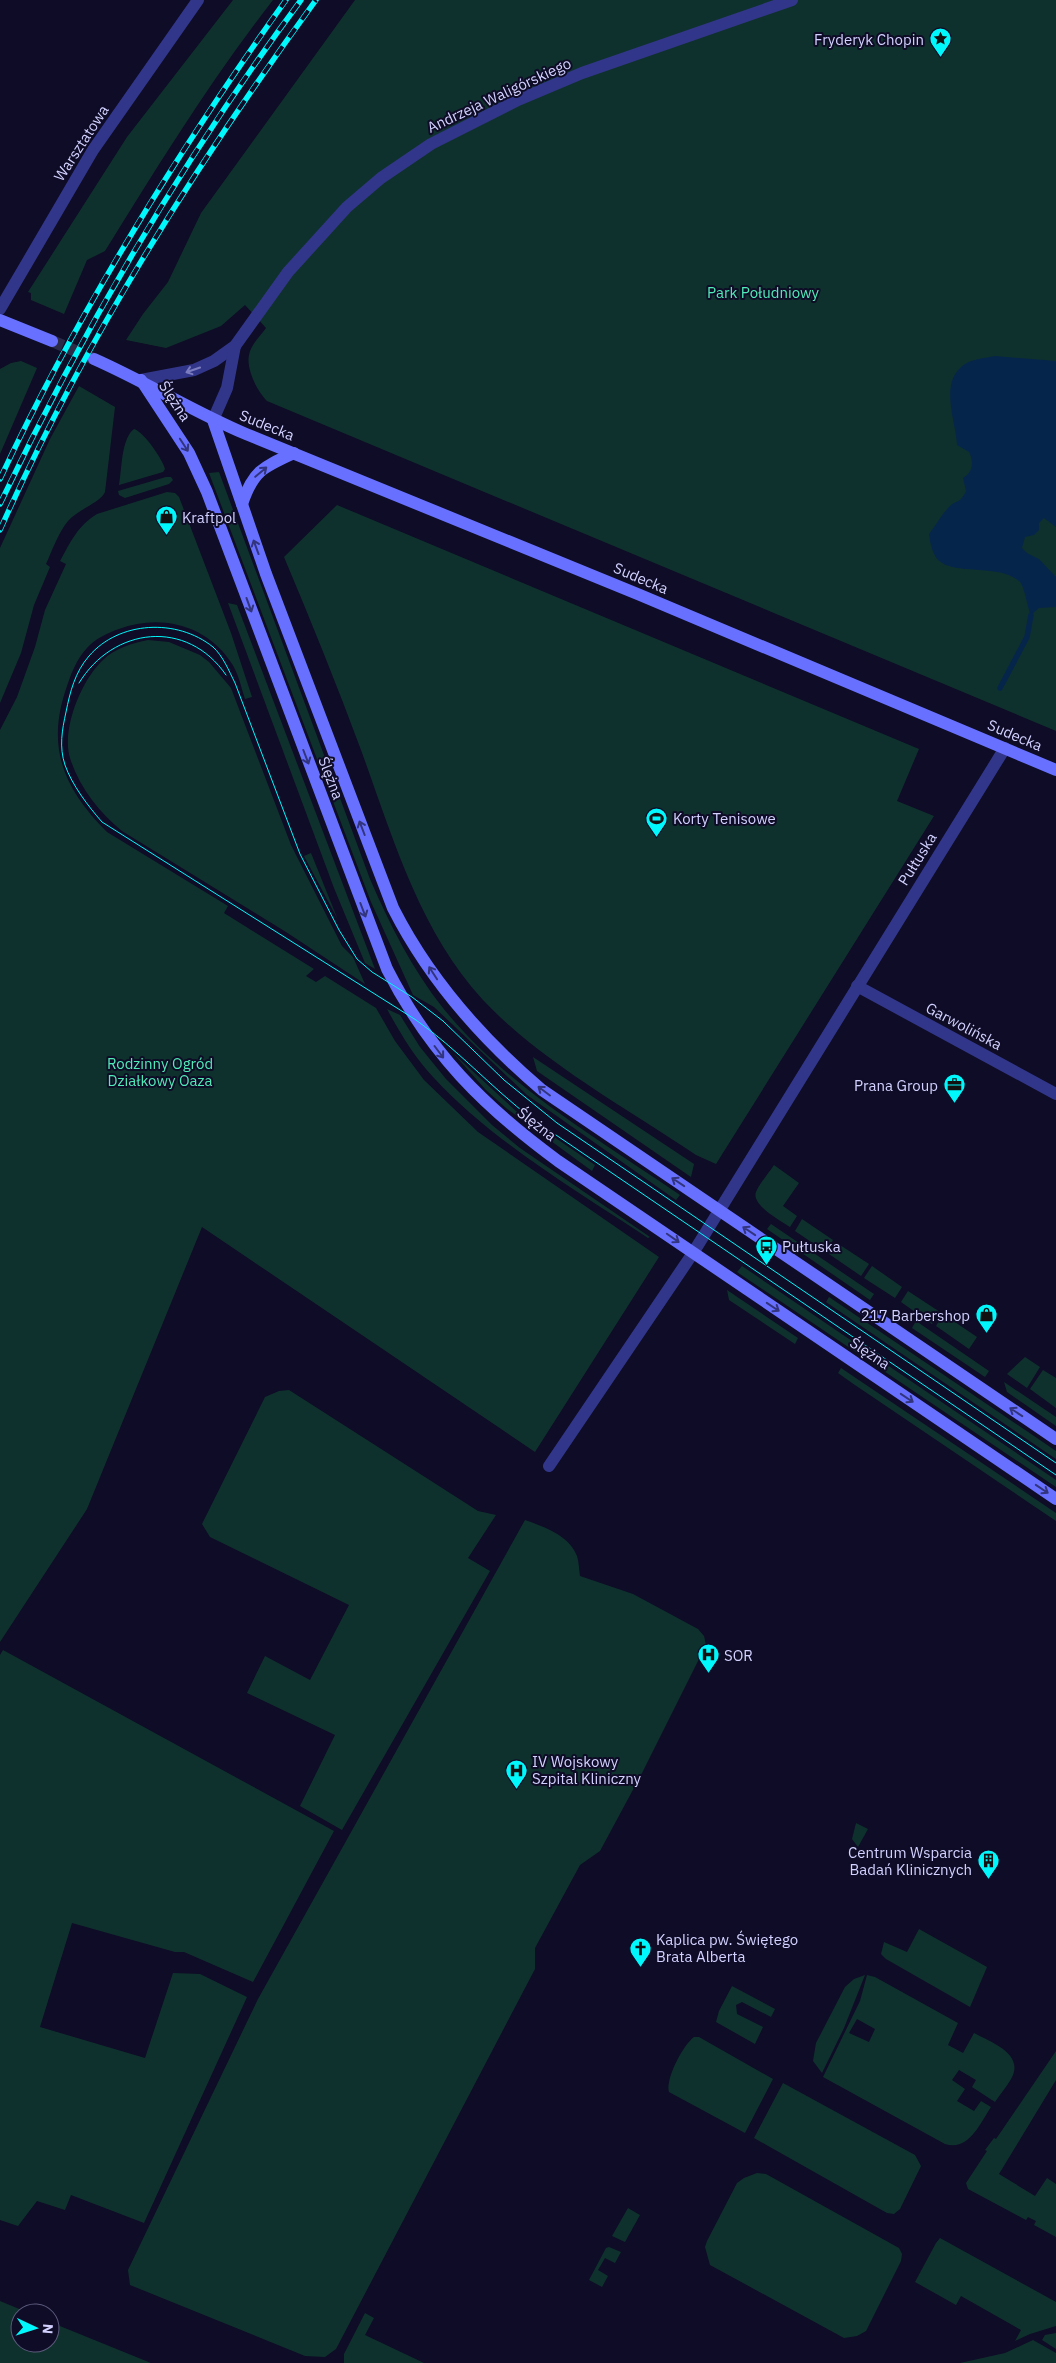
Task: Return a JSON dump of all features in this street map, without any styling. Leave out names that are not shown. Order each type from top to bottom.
[{"type":"main road","points":[[1,324],[52,341]]},
{"type":"main road","points":[[94,359],[142,380]]},
{"type":"main road","name":"Ślężna","points":[[142,380],[213,420],[270,584],[393,908],[443,989],[472,1024],[510,1064],[542,1090],[1056,1439]]},
{"type":"main road","name":"Ślężna","points":[[142,380],[189,453],[207,492],[387,970],[405,1003],[444,1059],[461,1079],[500,1116],[558,1161],[1056,1499]]},
{"type":"main road","name":"Sudecka","points":[[213,420],[631,591],[1056,770]]},
{"type":"main road","points":[[242,504],[250,482],[256,476],[271,463],[294,453]]},
{"type":"street","name":"Warsztatowa","points":[[0,308],[93,150],[198,0]]},
{"type":"street","name":"Andrzeja Waligórskiego","points":[[142,380],[194,370],[235,346],[288,272],[347,207],[381,178],[431,144],[510,104],[582,73],[792,0]]},
{"type":"street","name":"Andrzeja Waligórskiego","points":[[213,420],[227,388],[235,346]]},
{"type":"street","name":"Pułtuska","points":[[549,1466],[693,1253],[1005,748]]},
{"type":"street","name":"Garwolińska","points":[[857,986],[1056,1094]]},
{"type":"green space","points":[[233,0],[273,0],[206,92],[105,251],[87,260],[64,314],[31,300],[31,293],[28,292],[127,137]]},
{"type":"green space","name":"Park Południowy","points":[[355,0],[1056,0],[1056,731],[267,401],[253,380],[249,367],[251,348],[266,328],[245,305],[221,326],[166,348],[126,340],[168,282],[201,213]]},
{"type":"green space","points":[[21,361],[37,368],[0,454],[0,369],[11,363]]},
{"type":"green space","points":[[79,386],[115,407],[105,492],[98,500],[72,517],[58,536],[46,564],[50,567],[34,605],[21,653],[0,703],[0,548],[50,439]]},
{"type":"green space","points":[[134,429],[143,435],[161,459],[165,469],[163,472],[119,485],[124,447]]},
{"type":"green space","points":[[219,472],[370,879],[385,913],[421,978],[443,1008],[495,1063],[554,1110],[680,1195],[676,1200],[527,1095],[434,1007],[413,995],[371,902],[209,473]]},
{"type":"green space","points":[[171,477],[173,480],[169,484],[125,498],[119,495],[118,491]]},
{"type":"green space","name":"Rodzinny Ogród Działkowy Oaza","points":[[167,492],[175,493],[179,497],[231,633],[252,697],[245,699],[235,669],[220,648],[208,638],[194,631],[180,626],[150,622],[110,632],[87,648],[77,662],[60,710],[59,749],[70,783],[80,800],[107,832],[228,906],[224,913],[314,969],[306,976],[316,982],[325,976],[376,1008],[395,1041],[424,1080],[478,1132],[659,1257],[535,1452],[202,1227],[87,1509],[0,1642],[0,730],[17,697],[35,647],[45,610],[66,564],[60,561],[75,535],[90,518],[97,514]]},
{"type":"green space","name":"Korty Tenisowe","points":[[337,505],[919,749],[897,801],[934,816],[716,1164],[696,1155],[585,1083],[530,1043],[483,1000],[441,944],[410,882],[343,701],[284,557]]},
{"type":"green space","points":[[228,603],[237,605],[375,969],[365,963],[334,888]]},
{"type":"green space","points":[[148,640],[169,642],[200,655],[209,662],[231,688],[291,845],[342,946],[353,957],[365,984],[286,932],[122,831],[105,816],[84,789],[74,769],[68,746],[68,733],[75,705],[88,679],[103,660],[113,652],[124,647]]},
{"type":"green space","points":[[311,853],[338,920],[304,856]]},
{"type":"green space","points":[[387,1009],[400,1015],[420,1047],[446,1079],[492,1125],[520,1148],[650,1237],[648,1238],[536,1164],[482,1123],[457,1101],[420,1062]]},
{"type":"green space","points":[[453,1053],[516,1111],[595,1165],[592,1171],[506,1108],[486,1090]]},
{"type":"green space","points":[[533,1057],[694,1164],[691,1177],[537,1071]]},
{"type":"green space","points":[[774,1165],[799,1183],[783,1206],[797,1216],[790,1227],[762,1207],[756,1197],[756,1192]]},
{"type":"green space","points":[[802,1219],[833,1240],[826,1252],[795,1231]]},
{"type":"green space","points":[[771,1224],[874,1294],[870,1300],[767,1229]]},
{"type":"green space","points":[[837,1243],[869,1264],[861,1276],[829,1254]]},
{"type":"green space","points":[[742,1266],[1056,1480],[1056,1487],[737,1272]]},
{"type":"green space","points":[[872,1266],[902,1287],[895,1298],[864,1278]]},
{"type":"green space","points":[[727,1290],[798,1338],[795,1344],[729,1300]]},
{"type":"green space","points":[[908,1291],[940,1312],[932,1324],[901,1302]]},
{"type":"green space","points":[[829,1297],[1056,1451],[1056,1459],[826,1302]]},
{"type":"green space","points":[[943,1314],[977,1337],[969,1349],[936,1326]]},
{"type":"green space","points":[[916,1321],[989,1371],[985,1377],[912,1328]]},
{"type":"green space","points":[[1025,1357],[1040,1367],[1027,1388],[1007,1374]]},
{"type":"green space","points":[[841,1368],[1056,1513],[1056,1521],[852,1383],[838,1373]]},
{"type":"green space","points":[[1043,1370],[1056,1378],[1056,1408],[1030,1389]]},
{"type":"green space","points":[[1004,1382],[1056,1417],[1056,1426],[1007,1392]]},
{"type":"green space","points":[[289,1390],[478,1511],[496,1515],[468,1558],[490,1571],[342,1830],[300,1806],[335,1735],[247,1693],[265,1656],[310,1680],[349,1605],[210,1537],[202,1524],[265,1397],[279,1391]]},
{"type":"green space","points":[[525,1520],[555,1533],[568,1542],[577,1556],[580,1576],[633,1594],[698,1629],[704,1636],[706,1645],[642,1773],[600,1851],[580,1865],[535,1948],[535,1969],[336,2349],[325,2357],[305,2356],[130,2285],[128,2270],[258,1999]]},
{"type":"green space","points":[[3,1650],[334,1831],[253,1982],[184,1952],[175,1952],[72,1923],[40,2027],[145,2058],[173,1973],[200,1974],[247,1997],[144,2223],[71,2195],[65,2210],[37,2201],[18,2226],[0,2220],[0,1655]]},
{"type":"green space","points":[[856,1823],[868,1829],[858,1847],[852,1839]]},
{"type":"green space","points":[[919,1929],[987,1967],[970,2007],[886,1959],[881,1954],[884,1942],[907,1952]]},
{"type":"green space","points":[[865,1975],[844,2028],[822,2073],[813,2061],[816,2043],[845,1987],[854,1979]]},
{"type":"green space","points":[[867,1975],[875,1977],[958,2023],[948,2045],[963,2053],[974,2033],[1002,2048],[1013,2060],[1013,2075],[995,2102],[972,2087],[976,2080],[959,2070],[952,2080],[965,2089],[957,2101],[974,2111],[981,2101],[991,2107],[973,2135],[967,2140],[961,2144],[945,2144],[823,2077],[860,2001]],"holes":[[[857,2019],[875,2029],[869,2042],[849,2033]]]},
{"type":"green space","points":[[732,1986],[775,2009],[771,2017],[742,2002],[736,2005],[737,2014],[763,2027],[755,2044],[716,2022],[719,2011]]},
{"type":"green space","points":[[694,2037],[699,2037],[773,2079],[745,2133],[669,2092],[668,2086],[672,2071],[685,2047]]},
{"type":"green space","points":[[1056,2051],[1056,2080],[999,2174],[1035,2196],[1047,2178],[1056,2184],[1056,2237],[1034,2225],[1036,2221],[1028,2217],[1026,2220],[968,2189],[966,2183],[987,2151],[985,2150],[994,2138],[996,2139]]},
{"type":"green space","points":[[783,2083],[915,2155],[921,2166],[900,2209],[894,2214],[887,2213],[754,2138]]},
{"type":"green space","points":[[757,2173],[766,2174],[899,2248],[902,2254],[901,2261],[866,2331],[857,2336],[844,2338],[710,2265],[705,2247],[707,2241],[737,2183]]},
{"type":"green space","points":[[628,2208],[640,2215],[625,2242],[612,2236]]},
{"type":"green space","points":[[940,2238],[1056,2302],[1056,2326],[1015,2341],[1021,2330],[961,2296],[956,2305],[915,2282]]},
{"type":"green space","points":[[609,2247],[621,2252],[615,2263],[605,2258],[598,2270],[608,2276],[602,2287],[589,2280],[606,2248]]},
{"type":"green space","points":[[0,2301],[10,2305],[10,2353],[60,2353],[60,2326],[151,2363],[0,2363]]},
{"type":"green space","points":[[365,2313],[374,2318],[365,2335],[424,2363],[344,2363],[344,2354]]},
{"type":"green space","points":[[1056,2333],[1056,2349],[1042,2340],[1045,2335]]},
{"type":"green space","points":[[1033,2340],[1056,2353],[1056,2363],[960,2363],[1005,2353]]},
{"type":"water","points":[[995,356],[1056,361],[1056,527],[1044,518],[1039,523],[1039,530],[1034,535],[1025,537],[1022,548],[1039,559],[1056,577],[1056,607],[1039,608],[1031,615],[1020,582],[1011,576],[1001,573],[955,568],[946,565],[936,557],[929,537],[929,534],[946,510],[964,495],[966,491],[963,478],[972,467],[972,459],[969,452],[957,445],[950,402],[952,380],[957,371],[968,362]]},
{"type":"waterway","points":[[1000,688],[1027,637],[1031,615]]},
{"type":"tunnel","points":[[52,341],[94,359]]},
{"type":"tram line","points":[[1056,1463],[557,1123],[504,1080],[443,1021],[412,997],[372,972],[357,959],[339,930],[300,854],[235,683],[223,659],[213,647],[183,631],[149,628],[132,630],[116,636],[101,644],[84,662],[71,690],[63,725],[62,752],[65,765],[76,788],[102,822],[416,1020],[446,1043],[531,1118],[1056,1475]]},
{"type":"tram line","points":[[79,683],[93,664],[111,650],[130,641],[151,637],[171,638],[191,644],[210,657],[226,675]]},
{"type":"railway","points":[[0,479],[63,354],[132,233],[207,115],[286,0]]},
{"type":"railway","points":[[0,504],[66,373],[138,245],[216,121],[301,0]]},
{"type":"railway","points":[[0,530],[68,391],[144,256],[227,126],[316,0]]},
{"type":"place","name":"Fryderyk Chopin","points":[[940,58]]},
{"type":"place","name":"Kraftpol","points":[[166,536]]},
{"type":"place","name":"Korty Tenisowe","points":[[657,837]]},
{"type":"place","name":"Prana Group","points":[[954,1104]]},
{"type":"place","name":"Pułtuska","points":[[766,1265]]},
{"type":"place","name":"217 Barbershop","points":[[986,1334]]},
{"type":"place","name":"SOR","points":[[708,1674]]},
{"type":"place","name":"IV Wojskowy Szpital Kliniczny","points":[[516,1789]]},
{"type":"place","name":"Centrum Wsparcia Badań Klinicznych","points":[[988,1880]]},
{"type":"place","name":"Kaplica pw. Świętego Brata Alberta","points":[[640,1967]]}]
